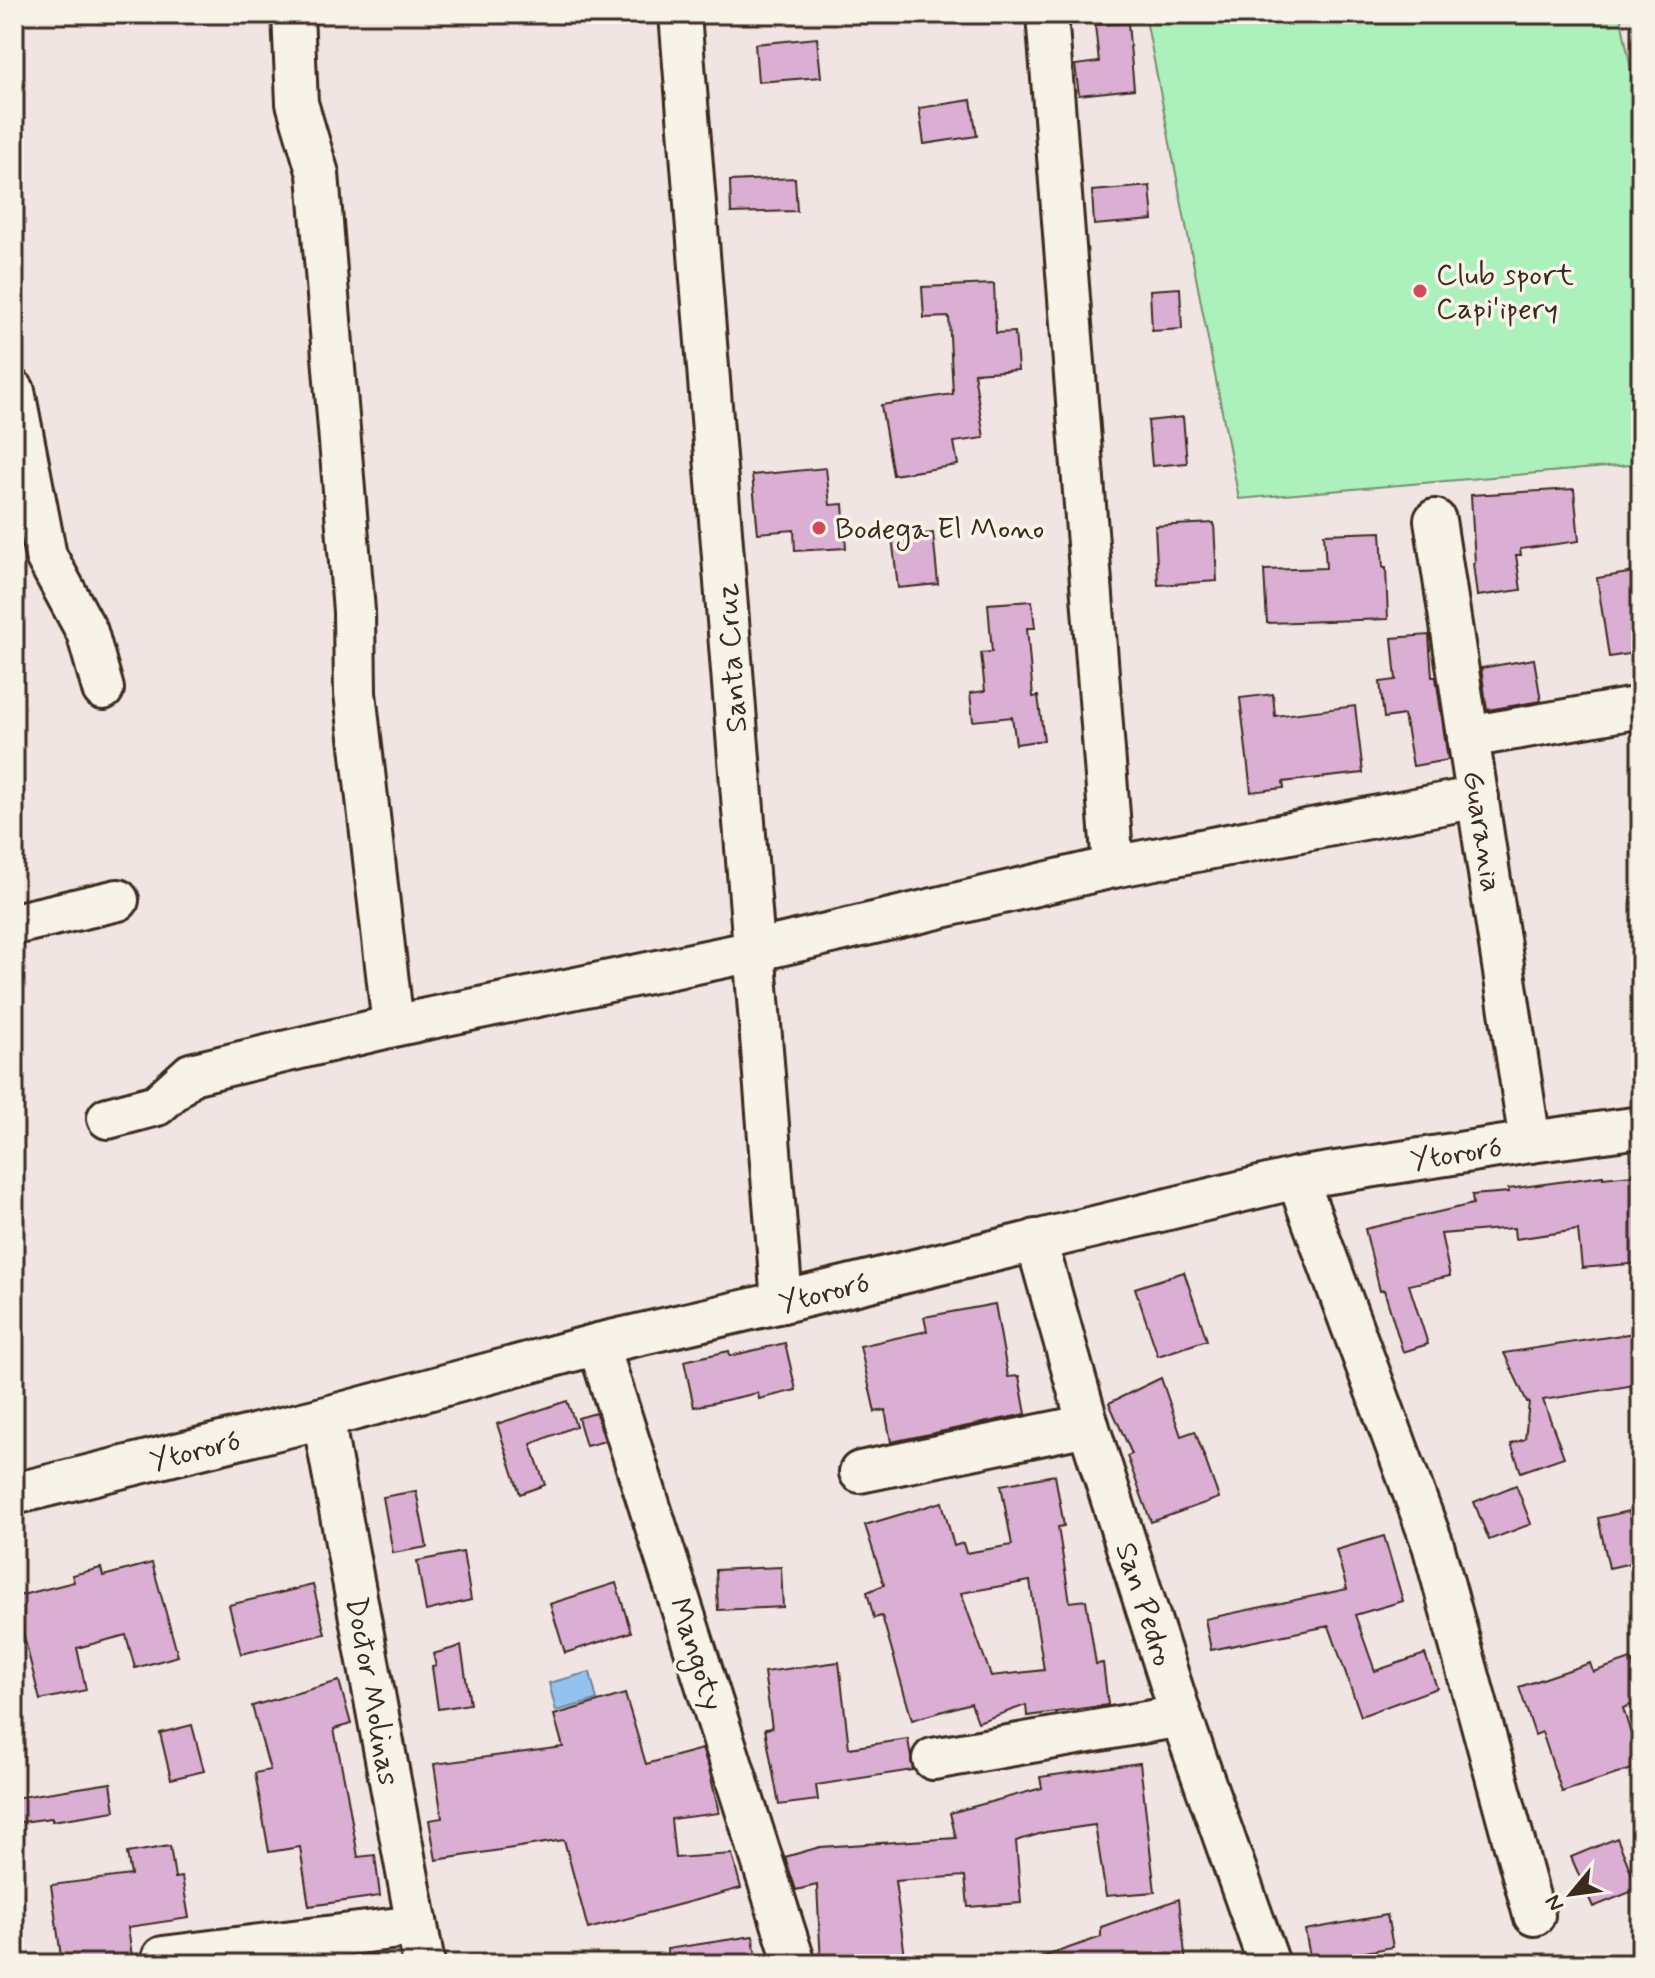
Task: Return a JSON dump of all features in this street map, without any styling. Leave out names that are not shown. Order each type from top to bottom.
[{"type":"street","points":[[293,14],[297,103],[318,174],[354,611],[355,693],[393,1026]]},
{"type":"street","name":"Santa Cruz","points":[[680,14],[782,1302]]},
{"type":"street","points":[[1047,14],[1113,867]]},
{"type":"street","points":[[14,391],[46,556],[87,632],[103,689]]},
{"type":"street","name":"Guarania","points":[[1435,520],[1530,1142]]},
{"type":"street","points":[[1468,737],[1641,707]]},
{"type":"street","points":[[108,1118],[157,1105],[191,1074],[393,1026],[754,951],[1113,867],[1478,797]]},
{"type":"street","points":[[14,924],[118,900]]},
{"type":"street","name":"Ytororó","points":[[14,1494],[323,1418],[598,1344],[1297,1178],[1641,1127]]},
{"type":"street","points":[[1297,1178],[1433,1545],[1534,1915]]},
{"type":"street","name":"San Pedro","points":[[1036,1240],[1088,1425],[1181,1716],[1269,1964]]},
{"type":"street","name":"Mangoty","points":[[598,1344],[795,1964]]},
{"type":"street","name":"Doctor Molinas","points":[[323,1418],[420,1945]]},
{"type":"street","points":[[860,1472],[1088,1425]]},
{"type":"street","points":[[933,1759],[1181,1716]]},
{"type":"street","points":[[163,1957],[420,1945]]},
{"type":"green space","name":"Club sport Capi'ipery","points":[[1145,14],[1620,14],[1641,118],[1641,464],[1239,499]]},
{"type":"water","points":[[590,1672],[597,1700],[556,1711],[549,1683]]},
{"type":"building","points":[[1128,23],[1134,89],[1079,95],[1075,65],[1099,62],[1095,25]]},
{"type":"building","points":[[817,38],[821,77],[758,82],[755,44]]},
{"type":"building","points":[[971,100],[977,136],[924,144],[919,108]]},
{"type":"building","points":[[795,178],[797,211],[731,213],[730,181]]},
{"type":"building","points":[[1150,186],[1153,220],[1094,225],[1092,191]]},
{"type":"building","points":[[994,284],[996,333],[1015,332],[1018,370],[974,373],[984,438],[954,442],[958,465],[893,475],[881,405],[953,394],[949,317],[924,318],[922,287]]},
{"type":"building","points":[[1180,288],[1182,329],[1152,331],[1150,290]]},
{"type":"building","points":[[1183,417],[1187,463],[1152,466],[1148,421]]},
{"type":"building","points":[[826,468],[830,505],[843,504],[846,548],[795,551],[794,530],[758,533],[752,475]]},
{"type":"building","points":[[1574,489],[1579,541],[1520,549],[1521,555],[1516,555],[1521,590],[1477,596],[1471,495]]},
{"type":"building","points":[[1214,523],[1217,581],[1158,585],[1155,526]]},
{"type":"building","points":[[1381,532],[1388,619],[1267,623],[1264,570],[1326,568],[1324,534]]},
{"type":"building","points":[[933,533],[938,584],[898,588],[892,537]]},
{"type":"building","points":[[1641,571],[1641,652],[1609,657],[1597,578]]},
{"type":"building","points":[[1032,601],[1035,628],[1027,628],[1033,697],[1038,696],[1044,740],[1016,744],[1012,717],[973,721],[970,693],[985,691],[981,653],[992,652],[988,604]]},
{"type":"building","points":[[1429,635],[1432,677],[1436,677],[1448,760],[1413,766],[1404,715],[1384,718],[1380,682],[1396,680],[1392,638]]},
{"type":"building","points":[[1534,659],[1541,701],[1487,710],[1481,668]]},
{"type":"building","points":[[1273,694],[1275,716],[1355,706],[1363,773],[1283,782],[1284,788],[1251,792],[1240,698]]},
{"type":"building","points":[[1641,1174],[1641,1263],[1582,1268],[1578,1230],[1515,1239],[1514,1228],[1441,1234],[1450,1276],[1409,1285],[1428,1344],[1403,1352],[1384,1290],[1380,1291],[1365,1229],[1473,1204],[1472,1195],[1603,1176]]},
{"type":"building","points":[[1184,1272],[1207,1340],[1158,1356],[1135,1288]]},
{"type":"building","points":[[995,1304],[1008,1377],[1019,1376],[1026,1414],[891,1442],[885,1410],[875,1412],[860,1346],[927,1331],[924,1317]]},
{"type":"building","points":[[1641,1332],[1641,1384],[1543,1400],[1564,1457],[1521,1472],[1511,1444],[1525,1439],[1529,1402],[1504,1353]]},
{"type":"building","points":[[785,1343],[796,1390],[759,1399],[758,1393],[694,1407],[684,1361],[729,1351],[730,1356]]},
{"type":"building","points":[[1161,1378],[1181,1436],[1195,1431],[1219,1498],[1151,1522],[1127,1456],[1132,1454],[1109,1403]]},
{"type":"building","points":[[567,1401],[576,1426],[531,1444],[545,1485],[520,1494],[497,1424]]},
{"type":"building","points":[[596,1413],[605,1441],[586,1446],[578,1418]]},
{"type":"building","points":[[1055,1475],[1064,1526],[1058,1527],[1070,1602],[1086,1600],[1096,1664],[1103,1663],[1108,1705],[1027,1716],[1026,1705],[978,1722],[971,1703],[912,1720],[882,1616],[874,1618],[867,1592],[884,1585],[865,1525],[942,1502],[954,1546],[963,1543],[966,1553],[1012,1545],[1001,1485]],"holes":[[[1030,1581],[1044,1670],[991,1676],[961,1593]]]},
{"type":"building","points":[[1516,1485],[1531,1524],[1489,1540],[1474,1502]]},
{"type":"building","points":[[416,1491],[427,1547],[393,1553],[383,1497]]},
{"type":"building","points":[[1629,1511],[1640,1561],[1609,1568],[1598,1518]]},
{"type":"building","points":[[1384,1536],[1403,1601],[1355,1615],[1375,1671],[1425,1654],[1437,1688],[1361,1716],[1329,1626],[1211,1650],[1205,1619],[1347,1589],[1336,1550]]},
{"type":"building","points":[[463,1552],[471,1600],[426,1611],[417,1561]]},
{"type":"building","points":[[152,1563],[178,1656],[135,1668],[126,1635],[77,1648],[86,1690],[40,1700],[14,1597],[74,1582],[72,1575],[101,1568],[103,1576]]},
{"type":"building","points":[[781,1567],[783,1607],[718,1610],[716,1570]]},
{"type":"building","points":[[616,1583],[631,1632],[565,1653],[550,1604]]},
{"type":"building","points":[[313,1585],[325,1634],[241,1654],[229,1605]]},
{"type":"building","points":[[461,1646],[470,1704],[438,1709],[433,1654]]},
{"type":"building","points":[[1631,1659],[1641,1686],[1641,1701],[1623,1708],[1641,1766],[1562,1792],[1542,1732],[1535,1735],[1519,1687],[1590,1663],[1593,1672]]},
{"type":"building","points":[[839,1662],[849,1748],[908,1739],[913,1770],[816,1785],[818,1800],[779,1805],[765,1729],[772,1728],[764,1672]]},
{"type":"building","points":[[339,1681],[351,1724],[334,1729],[358,1857],[375,1855],[380,1896],[309,1906],[300,1847],[269,1852],[255,1773],[270,1770],[252,1706]]},
{"type":"building","points":[[625,1694],[646,1764],[702,1749],[709,1769],[719,1813],[671,1819],[675,1858],[732,1854],[741,1888],[588,1929],[564,1840],[436,1860],[429,1820],[442,1818],[434,1764],[563,1747],[554,1715]]},
{"type":"building","points":[[192,1725],[204,1771],[171,1779],[160,1733]]},
{"type":"building","points":[[1140,1763],[1155,1892],[1106,1896],[1095,1825],[1046,1832],[1016,1841],[1021,1903],[968,1907],[965,1876],[895,1881],[906,1964],[821,1964],[817,1885],[796,1890],[785,1857],[820,1847],[956,1838],[950,1813],[1042,1788],[1040,1777]]},
{"type":"building","points":[[111,1783],[115,1811],[52,1821],[52,1818],[14,1823],[14,1798]]},
{"type":"building","points":[[1617,1838],[1638,1889],[1593,1907],[1571,1857]]},
{"type":"building","points":[[170,1846],[175,1878],[182,1877],[189,1918],[128,1927],[133,1964],[62,1964],[51,1885],[131,1875],[127,1853]]},
{"type":"building","points":[[1179,1899],[1186,1964],[1035,1964],[1034,1960],[1101,1937],[1101,1927]]},
{"type":"building","points":[[1387,1915],[1393,1947],[1311,1962],[1305,1930]]},
{"type":"building","points":[[753,1936],[757,1964],[668,1964],[667,1949]]},
{"type":"place","name":"Club sport Capi'ipery","points":[[1420,291]]},
{"type":"place","name":"Bodega El Mono","points":[[819,528]]}]
